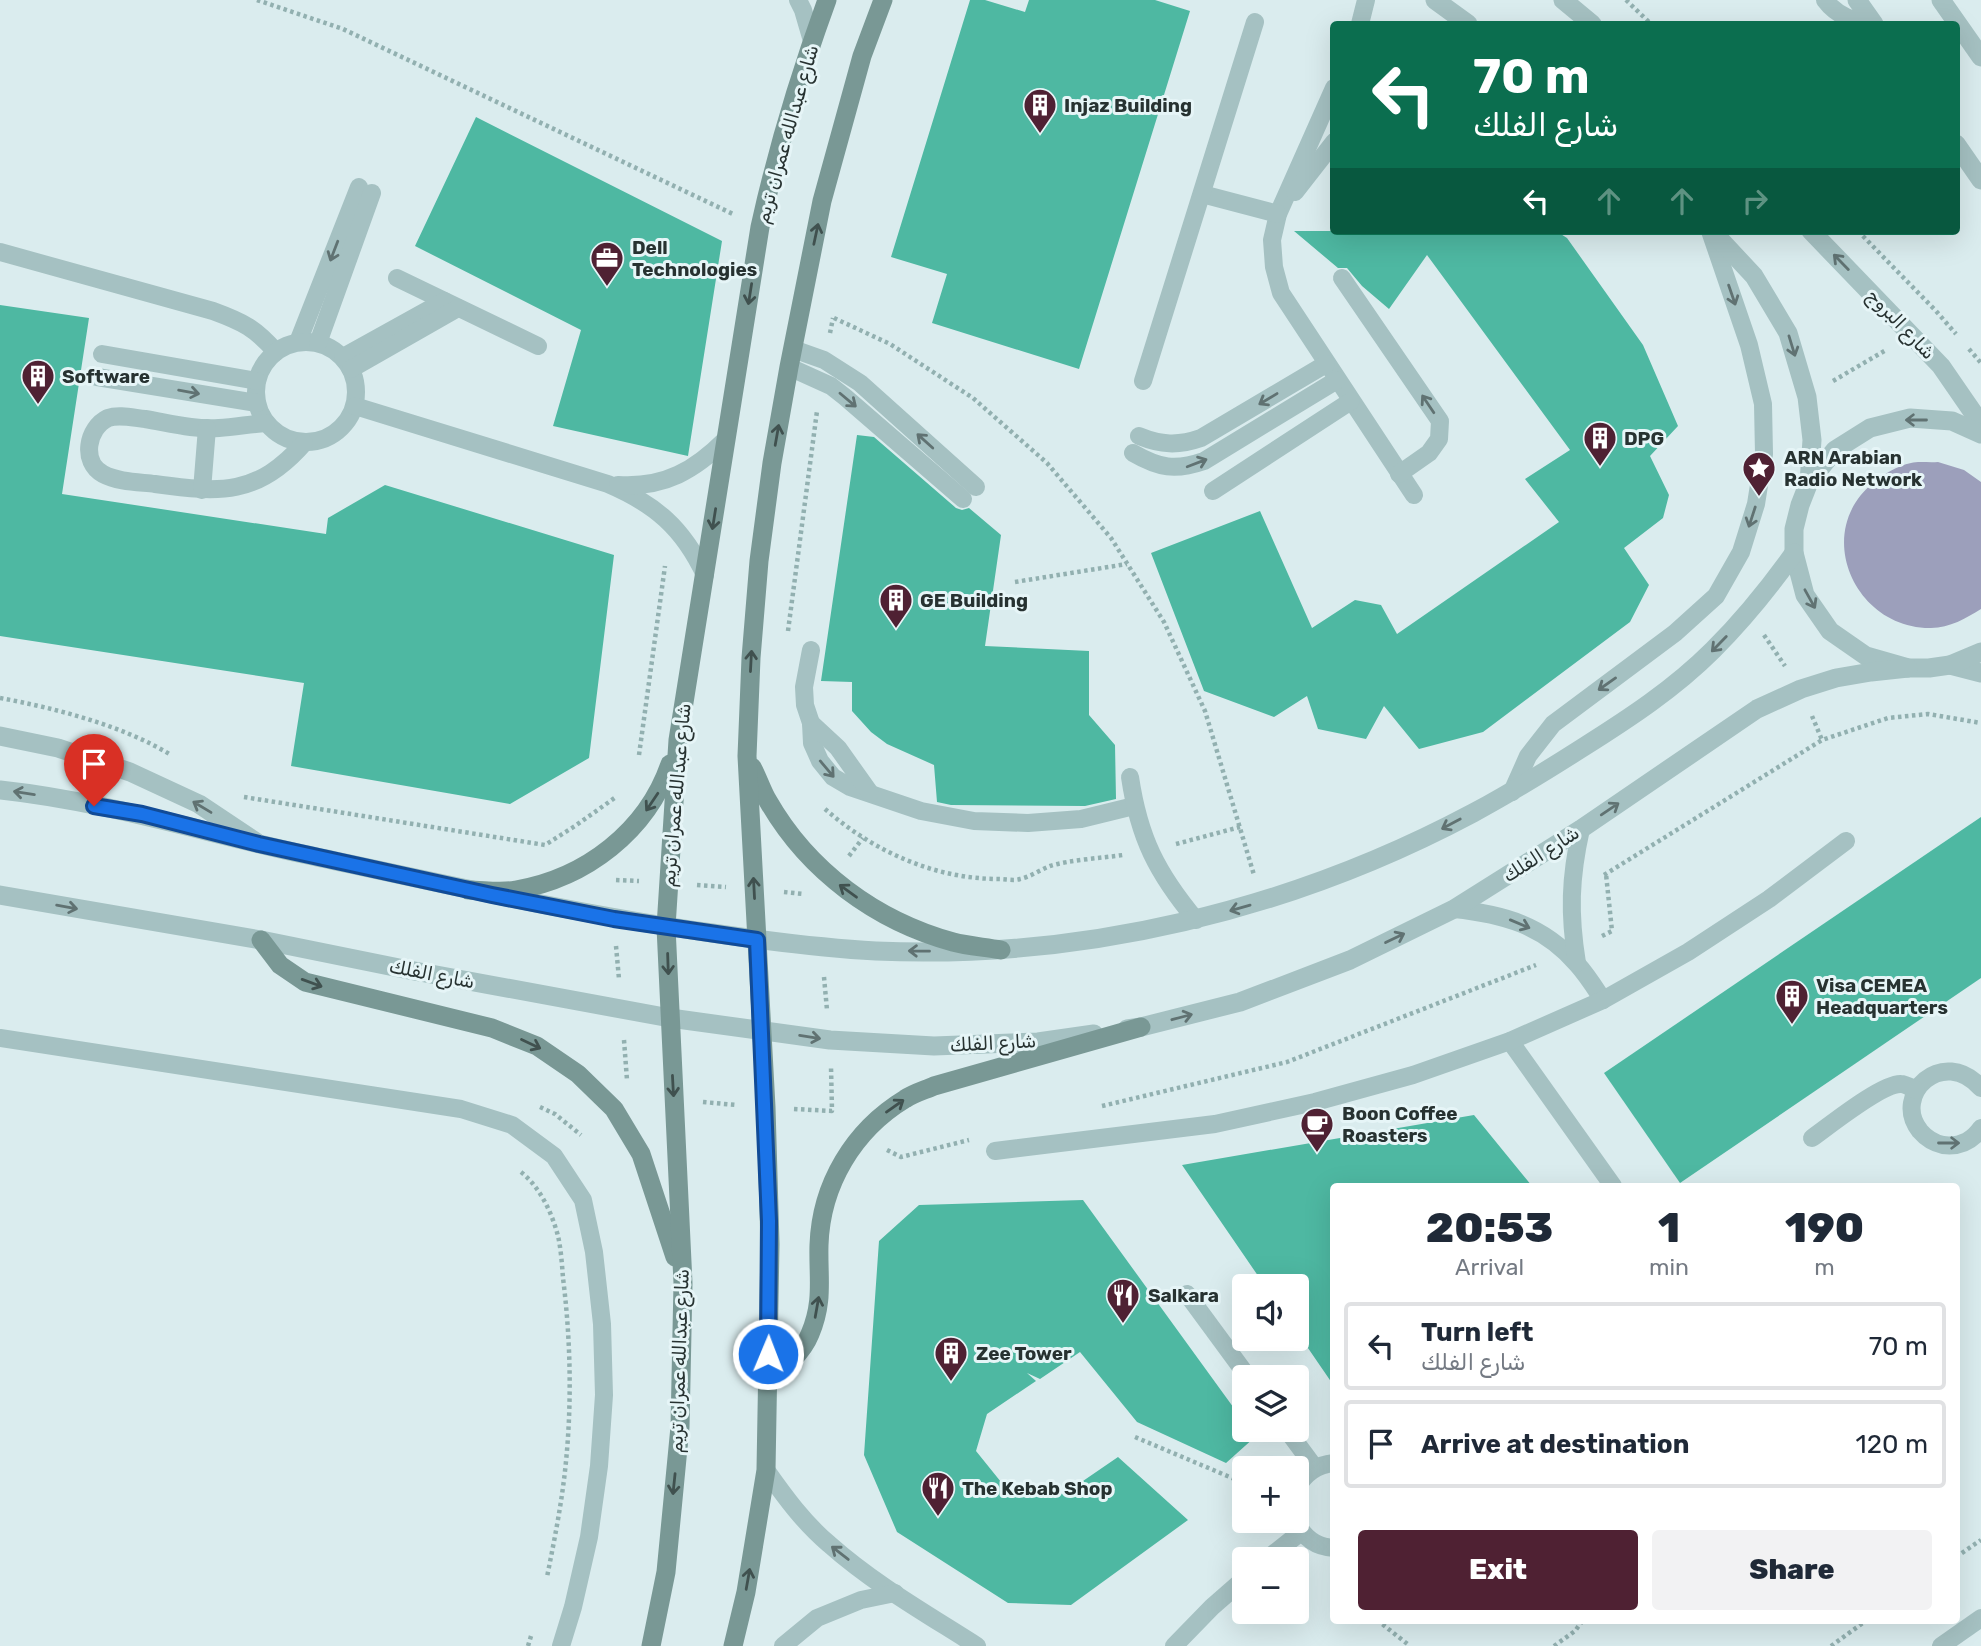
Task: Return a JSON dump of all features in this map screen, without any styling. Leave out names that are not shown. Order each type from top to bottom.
[{"type":"main road","name":"شارع عبدالله عمران تريم","points":[[651,1646],[666,1572],[680,1427],[683,1283],[666,927],[678,740],[761,227],[774,166],[827,0]]},
{"type":"main road","points":[[733,1646],[746,1592],[766,1470],[770,1244],[747,756],[759,561],[772,463],[822,201],[862,56],[883,0]]},
{"type":"main road","points":[[468,890],[514,890],[560,879],[597,859],[636,825],[663,786],[678,740]]},
{"type":"main road","points":[[747,756],[768,801],[796,842],[831,878],[868,906],[910,928],[954,942],[1001,950]]},
{"type":"main road","points":[[261,940],[280,965],[305,982],[492,1028],[537,1046],[579,1074],[614,1109],[641,1154],[683,1283]]},
{"type":"main road","points":[[767,1381],[791,1362],[809,1337],[819,1308],[819,1244],[822,1214],[830,1186],[861,1135],[882,1115],[907,1098],[934,1086],[1142,1027]]},
{"type":"street","points":[[1436,0],[1464,21]]},
{"type":"street","points":[[1563,0],[1588,21]]},
{"type":"street","points":[[1857,0],[1871,21]]},
{"type":"street","points":[[1941,0],[1956,21]]},
{"type":"street","points":[[1960,27],[1981,57]]},
{"type":"street","points":[[1960,150],[1981,180]]},
{"type":"street","points":[[1715,235],[1754,276],[1788,333],[1807,397],[1812,440],[1809,482],[1794,529],[1794,553],[1805,595],[1830,631],[1866,656],[1908,668]]},
{"type":"street","name":"شارع البروج","points":[[1815,235],[1941,366],[1981,424]]},
{"type":"street","points":[[1809,482],[1835,450],[1870,428],[1910,418],[1952,421],[1981,434]]},
{"type":"street","points":[[0,790],[142,814],[259,844],[614,919],[757,940],[881,951],[1001,950],[1099,939],[1196,920],[1348,872],[1432,835],[1511,792],[1628,720],[1671,688],[1712,652],[1749,612],[1794,553]]},
{"type":"street","points":[[1950,665],[1981,652]]},
{"type":"street","points":[[1950,665],[1981,673]]},
{"type":"street","name":"شارع الفلك","points":[[0,895],[261,940],[670,1018],[830,1040],[934,1046],[1038,1042],[1142,1027],[1252,997],[1350,960],[1454,909],[1581,829],[1757,709],[1801,689],[1836,678],[1871,671],[1950,665]]},
{"type":"street","points":[[0,736],[58,748],[130,772],[199,804],[259,844]]},
{"type":"lane","points":[[798,0],[812,41]]},
{"type":"lane","points":[[1361,21],[1366,0]]},
{"type":"lane","points":[[1825,0],[1832,9],[1856,21]]},
{"type":"lane","points":[[1143,381],[1255,22]]},
{"type":"lane","points":[[1330,97],[1278,214],[1272,240],[1273,267],[1281,293],[1413,495]]},
{"type":"lane","points":[[1278,214],[1330,147]]},
{"type":"lane","points":[[298,342],[365,190],[318,343]]},
{"type":"lane","points":[[1202,194],[1278,214]]},
{"type":"lane","points":[[1511,792],[1528,756],[1553,724],[1648,654],[1717,596],[1741,552],[1756,504],[1764,454],[1763,404],[1749,345],[1712,235]]},
{"type":"lane","points":[[0,252],[240,320],[259,333],[276,352]]},
{"type":"lane","points":[[397,278],[538,346]]},
{"type":"lane","points":[[1342,278],[1440,421],[1439,439],[1429,453],[1399,474]]},
{"type":"lane","points":[[347,363],[451,304]]},
{"type":"lane","points":[[298,342],[318,343],[331,348],[347,363],[357,387],[355,406],[345,425],[326,439],[304,443],[283,437],[266,423],[257,403],[257,381],[264,365],[276,352],[298,342]]},
{"type":"lane","points":[[102,354],[257,381]]},
{"type":"lane","points":[[791,358],[824,360],[860,383],[976,486]]},
{"type":"lane","points":[[791,358],[845,397],[963,499]]},
{"type":"lane","points":[[1326,364],[1201,438],[1170,445],[1154,442],[1136,445],[1147,461],[1166,467],[1185,467],[1204,461],[1337,380]]},
{"type":"lane","points":[[97,377],[257,403]]},
{"type":"lane","points":[[1213,491],[1351,401]]},
{"type":"lane","points":[[355,406],[608,484],[631,494],[653,507],[671,523],[696,556],[705,575]]},
{"type":"lane","points":[[266,423],[207,428],[126,416],[110,417],[96,427],[89,442],[90,459],[100,473],[116,479],[202,490],[225,490],[270,474],[289,460],[304,443]]},
{"type":"lane","points":[[202,490],[207,428]]},
{"type":"lane","points":[[608,484],[635,486],[661,482],[686,472],[708,457],[726,439]]},
{"type":"lane","points":[[811,650],[804,687],[805,705],[811,723],[838,748],[870,793],[921,811],[974,821],[1028,823],[1082,819],[1134,806]]},
{"type":"lane","points":[[1130,777],[1134,806],[1157,866],[1196,920]]},
{"type":"lane","points":[[1572,955],[1571,896],[1581,829]]},
{"type":"lane","points":[[995,1151],[1227,1121],[1315,1102],[1388,1082],[1510,1041],[1603,1000],[1688,952],[1769,900],[1846,841]]},
{"type":"lane","points":[[1454,909],[1489,913],[1521,923],[1551,940],[1572,955],[1603,1000]]},
{"type":"lane","points":[[0,1038],[461,1110],[512,1125],[554,1156],[583,1200],[594,1252],[602,1324],[604,1395],[599,1466],[589,1537],[561,1646]]},
{"type":"lane","points":[[1510,1041],[1611,1183]]},
{"type":"lane","points":[[1981,1088],[1973,1078],[1948,1070],[1924,1080],[1916,1090],[1912,1103],[1918,1128],[1926,1138],[1938,1144],[1951,1146],[1964,1143],[1981,1128]]},
{"type":"lane","points":[[1812,1138],[1886,1088],[1901,1084],[1916,1090]]},
{"type":"lane","points":[[1187,1294],[1239,1365]]},
{"type":"lane","points":[[1296,1442],[1315,1468]]},
{"type":"lane","points":[[1309,1473],[1315,1468],[1330,1464]]},
{"type":"lane","points":[[766,1470],[794,1509],[828,1544],[895,1593],[977,1646]]},
{"type":"lane","points":[[1279,1547],[1292,1533]]},
{"type":"lane","points":[[1303,1533],[1312,1543],[1330,1548]]},
{"type":"lane","points":[[1174,1646],[1232,1590]]},
{"type":"lane","points":[[783,1646],[817,1618],[861,1600],[895,1593]]},
{"type":"lane","points":[[1941,1646],[1981,1618]]},
{"type":"path","points":[[257,0],[343,29],[761,227]]},
{"type":"path","points":[[1626,0],[1648,21]]},
{"type":"path","points":[[1862,235],[1936,311],[1981,363]]},
{"type":"path","points":[[802,302],[890,344],[973,398],[1047,463],[1111,538],[1164,622],[1205,711],[1262,901]]},
{"type":"path","points":[[1807,397],[1912,334],[1936,311]]},
{"type":"path","points":[[824,360],[834,318]]},
{"type":"path","points":[[787,637],[821,382]]},
{"type":"path","points":[[637,765],[671,523]]},
{"type":"path","points":[[1015,582],[1127,564]]},
{"type":"path","points":[[1749,612],[1801,689],[1822,740]]},
{"type":"path","points":[[0,698],[70,714],[161,748],[180,761]]},
{"type":"path","points":[[1571,896],[1822,740],[1888,718],[1928,714],[1981,723]]},
{"type":"path","points":[[240,796],[545,845],[575,827],[616,796]]},
{"type":"path","points":[[823,807],[863,838],[908,862],[945,873],[982,879],[1021,879],[1051,866],[1151,851],[1240,827]]},
{"type":"path","points":[[1101,1106],[1287,1062],[1572,955],[1612,931],[1606,874]]},
{"type":"path","points":[[832,1111],[861,1135],[901,1157],[981,1137]]},
{"type":"path","points":[[517,1169],[526,1176],[547,1204],[558,1236],[566,1300],[569,1413],[565,1470],[558,1526],[545,1584]]},
{"type":"path","points":[[1135,1437],[1232,1478]]},
{"type":"path","points":[[1960,1555],[1981,1540]]},
{"type":"path","points":[[1382,1624],[1410,1646]]},
{"type":"path","points":[[1554,1646],[1580,1624]]},
{"type":"path","points":[[1831,1646],[1861,1624]]},
{"type":"path","points":[[528,1646],[532,1633]]},
{"type":"shaded area","points":[[1938,462],[1964,470],[1981,482],[1981,609],[1951,624],[1931,628],[1904,624],[1881,613],[1863,596],[1851,575],[1845,551],[1846,527],[1855,504],[1873,483],[1906,464]]},
{"type":"building","name":"Injaz Building","points":[[970,0],[985,0],[1025,12],[1029,0],[1155,0],[1190,11],[1079,369],[932,323],[947,274],[891,257]]},
{"type":"building","name":"Dell Technologies","points":[[476,117],[722,241],[688,456],[553,426],[581,330],[415,246]]},
{"type":"building","name":"DPG","points":[[1294,231],[1330,231],[1330,235],[1562,235],[1643,345],[1678,426],[1650,456],[1669,495],[1663,518],[1624,548],[1649,585],[1630,622],[1483,732],[1419,749],[1384,706],[1366,739],[1318,729],[1307,696],[1274,717],[1204,691],[1151,553],[1260,511],[1312,628],[1355,600],[1381,605],[1397,634],[1559,522],[1525,479],[1570,450],[1427,255],[1389,309],[1362,286],[1347,268],[1338,268]]},
{"type":"building","points":[[0,305],[89,318],[62,494],[326,534],[328,518],[385,485],[614,555],[589,758],[510,804],[291,766],[304,683],[0,636]]},
{"type":"building","name":"GE Building","points":[[857,435],[874,437],[956,508],[969,508],[1001,535],[985,646],[1089,651],[1089,715],[1115,745],[1116,799],[1085,806],[951,805],[937,802],[934,765],[887,744],[871,732],[852,711],[852,682],[821,681]]},
{"type":"building","name":"Visa CEMEA Headquarters","points":[[1981,817],[1981,978],[1680,1183],[1604,1073]]},
{"type":"building","points":[[1474,1115],[1530,1183],[1330,1183],[1330,1380],[1309,1350],[1309,1274],[1257,1274],[1182,1165]]},
{"type":"building","name":"Zee Tower","points":[[1083,1200],[1232,1405],[1232,1442],[1249,1442],[1226,1463],[1137,1422],[1080,1352],[1040,1379],[1027,1373],[1036,1381],[987,1414],[976,1451],[1001,1482],[1064,1494],[1118,1457],[1188,1520],[1071,1605],[1008,1603],[897,1532],[864,1455],[879,1241],[919,1205]]},
{"type":"place","name":"Injaz Building","points":[[1040,135]]},
{"type":"place","name":"Dell Technologies","points":[[607,288]]},
{"type":"place","name":"Software","points":[[38,406]]},
{"type":"place","name":"DPG","points":[[1600,468]]},
{"type":"place","name":"ARN Arabian Radio Network","points":[[1759,498]]},
{"type":"place","name":"GE Building","points":[[896,630]]},
{"type":"place","name":"Visa CEMEA Headquarters","points":[[1792,1026]]},
{"type":"place","name":"Boon Coffee Roasters","points":[[1317,1154]]},
{"type":"place","name":"Salkara","points":[[1123,1325]]},
{"type":"place","name":"Zee Tower","points":[[951,1383]]},
{"type":"place","name":"The Kebab Shop","points":[[938,1518]]},
{"type":"route","points":[[94,806],[142,814],[259,844],[492,895],[614,919],[757,940],[770,1244],[768,1354]]}]
